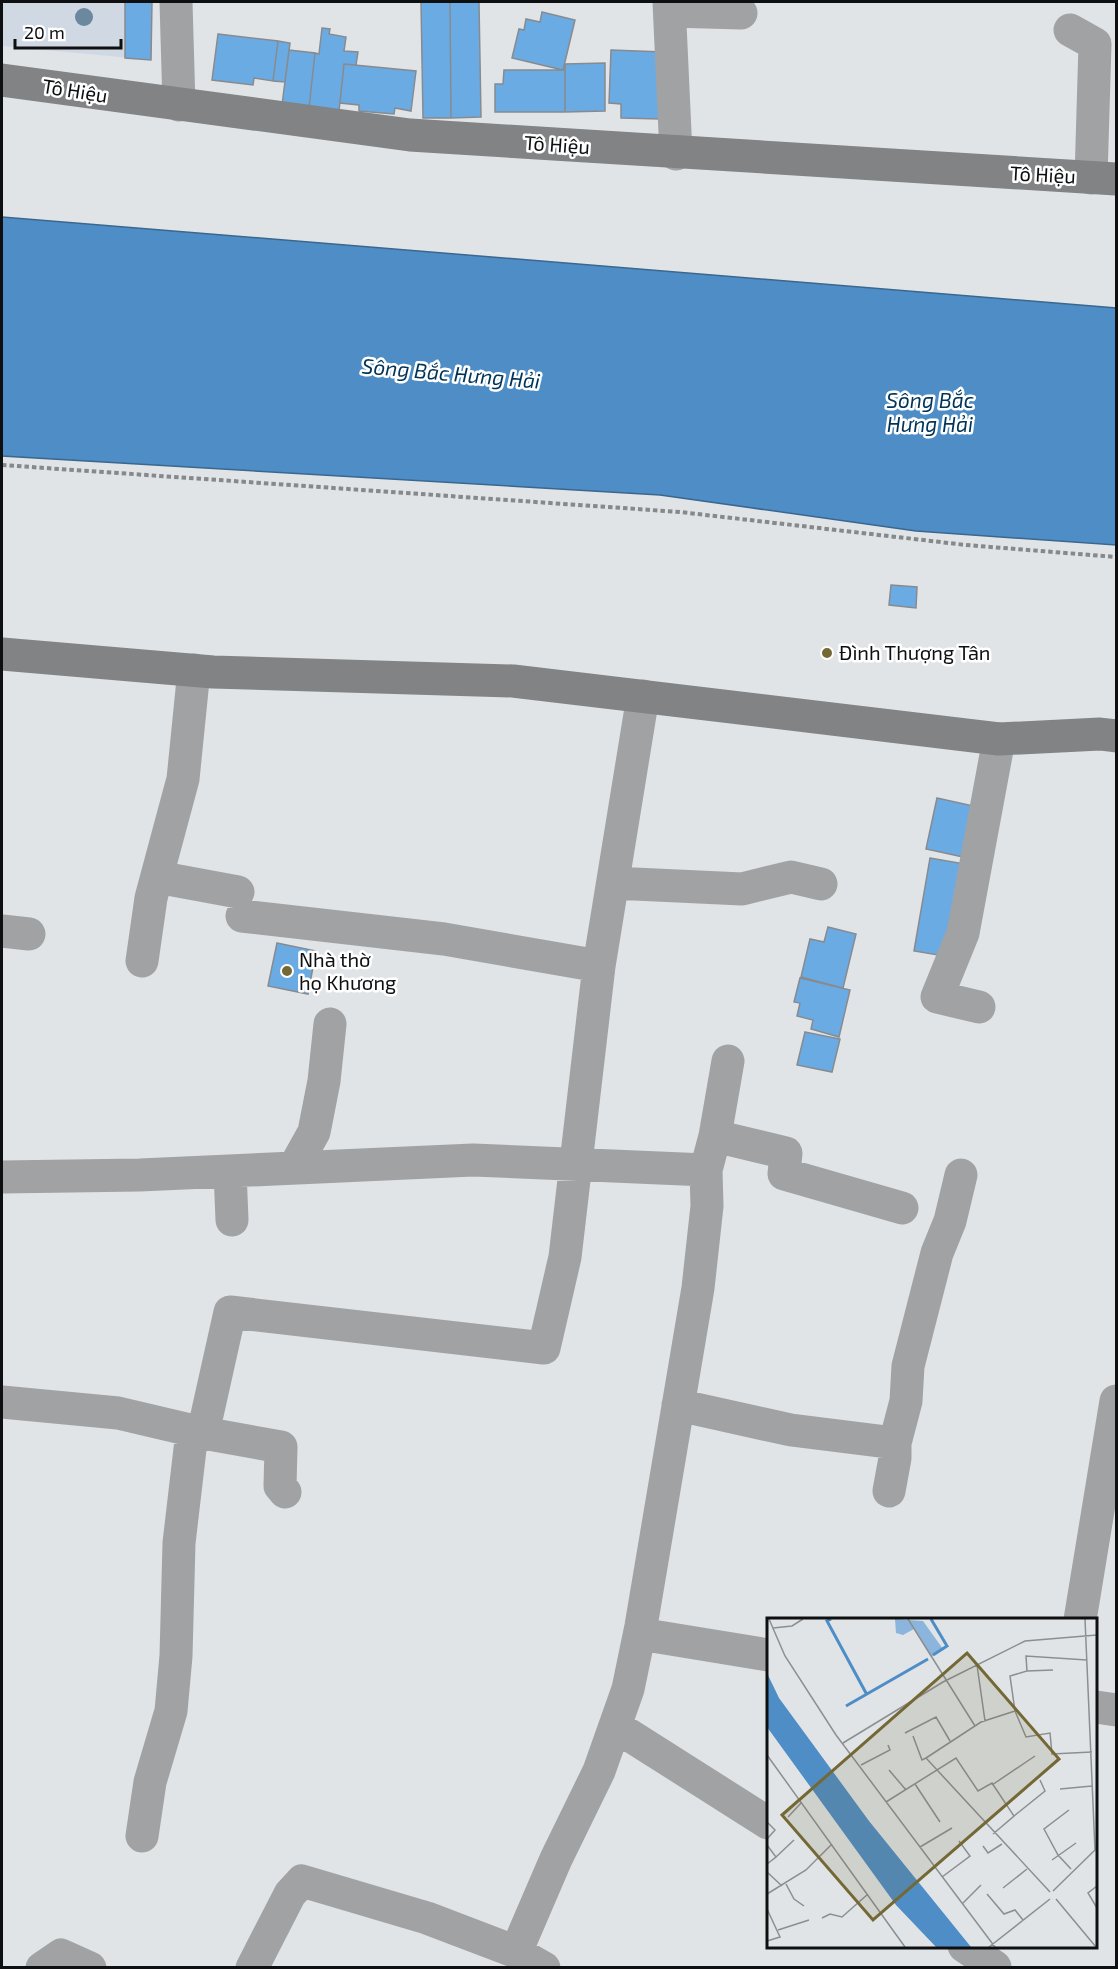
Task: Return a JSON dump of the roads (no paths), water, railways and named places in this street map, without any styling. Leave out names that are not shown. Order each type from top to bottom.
[{"type":"street","points":[[176,2],[179,105]]},
{"type":"street","points":[[676,154],[669,6],[741,13]]},
{"type":"street","points":[[1070,30],[1095,44],[1104,179]]},
{"type":"street","name":"Tô Hiệu","points":[[2,80],[410,135],[676,154],[1104,179]]},
{"type":"street","points":[[2,654],[194,670],[513,681],[999,739],[1100,734],[1116,736]]},
{"type":"street","points":[[142,961],[157,877],[183,779],[194,670]]},
{"type":"street","points":[[142,1836],[150,1782],[171,1711],[176,1656],[179,1544],[197,1432],[230,1312],[544,1348],[565,1257],[599,966],[643,696]]},
{"type":"street","points":[[979,1007],[937,997],[963,933],[999,739]]},
{"type":"street","points":[[157,877],[240,904],[599,966]]},
{"type":"street","points":[[613,883],[742,889],[791,878],[821,884]]},
{"type":"street","points":[[294,1168],[314,1132],[324,1081],[330,1024]]},
{"type":"street","points":[[516,1952],[556,1859],[599,1771],[628,1689],[640,1634],[678,1405],[705,1229],[706,1170],[715,1136],[728,1061]]},
{"type":"street","points":[[715,1136],[786,1153],[784,1174],[902,1208]]},
{"type":"street","points":[[2,1177],[230,1171],[473,1160],[706,1170]]},
{"type":"street","points":[[230,1171],[232,1220]]},
{"type":"street","points":[[890,1491],[895,1443],[906,1401],[908,1366],[937,1253],[950,1221],[961,1175]]},
{"type":"street","points":[[1080,1618],[1116,1401]]},
{"type":"street","points":[[2,1402],[118,1413],[197,1432],[280,1447],[280,1486],[285,1492]]},
{"type":"street","points":[[678,1405],[791,1430],[895,1443]]},
{"type":"street","points":[[640,1634],[767,1655]]},
{"type":"street","points":[[1097,1707],[1116,1710]]},
{"type":"street","points":[[615,1726],[767,1822]]},
{"type":"street","points":[[252,1968],[290,1894],[302,1881],[427,1918],[516,1952],[544,1968]]},
{"type":"street","points":[[967,1948],[997,1960]]},
{"type":"street","points":[[42,1968],[61,1954],[90,1968]]},
{"type":"water","name":"Sông Bắc Hưng Hải","points":[[2,217],[1116,308],[1116,545],[916,531],[660,495],[2,456]]},
{"type":"place","name":"Đình Thượng Tân","points":[[827,653]]},
{"type":"place","name":"Nhà thờ họ Khương","points":[[287,971]]}]
